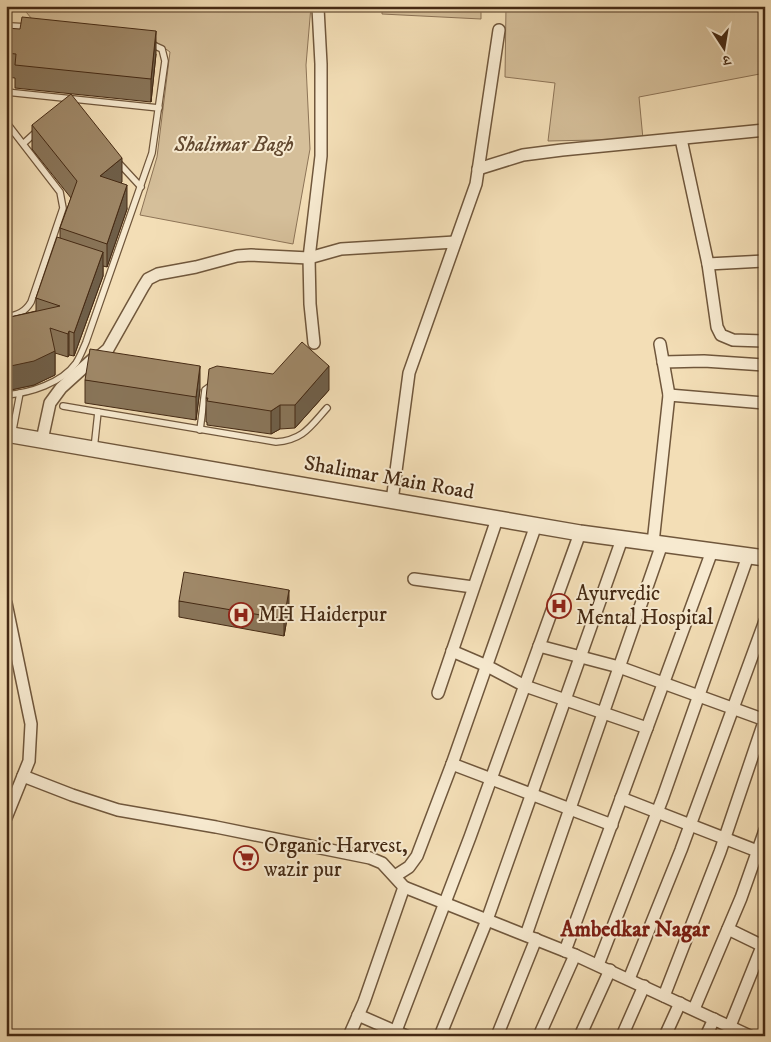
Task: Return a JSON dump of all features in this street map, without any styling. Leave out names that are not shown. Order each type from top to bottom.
[{"type":"street","points":[[314,343],[310,304],[309,258],[321,156],[321,64],[318,8]]},
{"type":"street","points":[[392,501],[409,373],[476,184],[499,30]]},
{"type":"street","points":[[478,169],[523,156],[552,151],[765,130]]},
{"type":"street","points":[[681,139],[708,264],[717,327],[720,335],[732,340],[765,341]]},
{"type":"street","points":[[42,440],[50,403],[61,388],[93,358],[101,355],[108,348],[148,279],[158,274],[196,267],[237,256],[309,258],[341,249],[455,242]]},
{"type":"street","points":[[708,264],[765,261]]},
{"type":"street","points":[[497,1036],[531,937],[570,809],[619,667],[658,544],[669,395],[660,344]]},
{"type":"street","points":[[663,362],[704,361],[765,365]]},
{"type":"street","points":[[669,395],[765,403]]},
{"type":"street","name":"Shalimar Main Road","points":[[9,435],[94,448],[536,526],[765,558]]},
{"type":"street","points":[[438,693],[497,519]]},
{"type":"street","points":[[395,876],[409,867],[418,856],[536,526]]},
{"type":"street","points":[[358,1015],[399,1034],[580,533]]},
{"type":"street","points":[[440,1036],[487,920],[622,539]]},
{"type":"street","points":[[539,1036],[570,953],[621,798],[712,551]]},
{"type":"street","points":[[598,965],[657,812],[748,556]]},
{"type":"street","points":[[414,579],[473,587]]},
{"type":"street","points":[[6,604],[31,724],[29,760],[6,818]]},
{"type":"street","points":[[629,979],[690,825],[765,621]]},
{"type":"street","points":[[539,646],[619,667],[765,720],[725,838],[664,996]]},
{"type":"street","points":[[452,651],[525,686],[647,728]]},
{"type":"street","points":[[452,764],[612,825]]},
{"type":"street","points":[[23,776],[118,810],[216,827],[370,858],[382,863],[404,887],[610,970],[749,1035]]},
{"type":"street","points":[[621,798],[761,853]]},
{"type":"street","points":[[694,1010],[761,853],[765,830]]},
{"type":"street","points":[[349,1036],[404,887]]},
{"type":"street","points":[[728,928],[764,944],[730,1026]]},
{"type":"street","points":[[580,1036],[610,970]]},
{"type":"street","points":[[622,1036],[644,986]]},
{"type":"street","points":[[665,1036],[680,1003]]},
{"type":"street","points":[[706,1036],[714,1019]]},
{"type":"lane","points":[[6,30],[11,26],[39,29]]},
{"type":"lane","points":[[6,395],[54,383],[76,364],[86,342],[152,153],[165,61],[162,49],[154,44],[145,43]]},
{"type":"lane","points":[[6,92],[158,108]]},
{"type":"lane","points":[[60,98],[66,105]]},
{"type":"lane","points":[[6,122],[60,192],[63,208],[31,302],[27,309],[20,314],[6,317]]},
{"type":"lane","points":[[24,144],[45,124]]},
{"type":"lane","points":[[110,153],[141,187]]},
{"type":"lane","points":[[48,253],[57,256]]},
{"type":"lane","points":[[102,270],[110,273]]},
{"type":"lane","points":[[200,430],[205,390],[209,386],[218,385]]},
{"type":"lane","points":[[9,435],[20,393]]},
{"type":"lane","points":[[63,406],[268,442],[287,441],[296,438],[307,431],[326,408]]},
{"type":"lane","points":[[94,448],[98,412]]},
{"type":"green space","name":"Shalimar Bagh","points":[[21,6],[311,6],[306,65],[310,149],[293,244],[140,215],[157,157],[170,52],[152,39],[37,25]]},
{"type":"green space","points":[[382,6],[481,6],[481,19],[382,14]]},
{"type":"green space","points":[[506,6],[765,6],[765,73],[639,97],[643,139],[548,141],[555,83],[505,77]]},
{"type":"building","points":[[22,17],[156,31],[151,79],[15,65],[16,54],[6,53],[6,28],[20,29]]},
{"type":"building","points":[[71,94],[122,158],[100,176],[127,185],[107,244],[60,228],[77,181],[32,125]]},
{"type":"building","points":[[57,237],[103,252],[74,333],[69,331],[68,334],[50,328],[55,351],[34,361],[6,367],[6,318],[60,306],[36,298]]},
{"type":"building","points":[[302,342],[329,366],[295,405],[280,405],[271,411],[207,401],[209,369],[217,366],[273,374]]},
{"type":"building","points":[[90,349],[200,366],[196,397],[85,380]]},
{"type":"building","points":[[184,572],[289,590],[284,619],[179,601]]},
{"type":"place","name":"Ayurvedic Mental Hospital","points":[[559,606]]},
{"type":"place","name":"MH Haiderpur","points":[[241,615]]},
{"type":"place","name":"Organic Harvest, wazir pur","points":[[246,858]]},
{"type":"district","name":"Ambedkar Nagar","points":[[635,929]]}]
